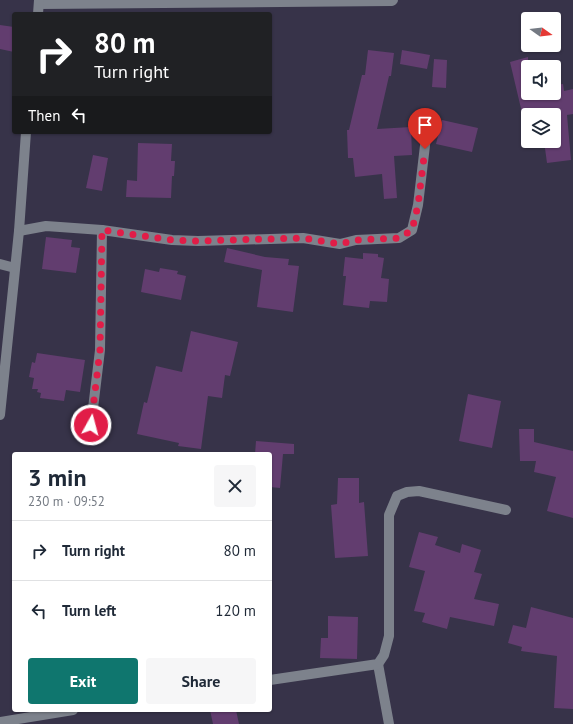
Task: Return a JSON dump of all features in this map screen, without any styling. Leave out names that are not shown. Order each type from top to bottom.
[{"type":"street","points":[[39,6],[393,0]]},
{"type":"street","points":[[19,231],[46,226],[102,230],[172,240],[198,241],[302,238],[340,244],[356,240],[399,238],[412,230],[418,205],[428,120]]},
{"type":"street","points":[[0,415],[19,231],[26,134]]},
{"type":"street","points":[[91,425],[100,350],[102,230]]},
{"type":"street","points":[[0,264],[15,268]]},
{"type":"street","points":[[389,724],[378,664],[384,655],[389,636],[389,515],[397,496],[407,492],[419,491],[506,510]]},
{"type":"street","points":[[272,680],[378,664]]},
{"type":"street","points":[[0,722],[61,712]]},
{"type":"building","points":[[0,25],[12,27],[12,52],[0,49]]},
{"type":"building","points":[[368,50],[394,53],[391,76],[389,76],[377,129],[411,127],[412,155],[394,156],[397,198],[384,199],[382,174],[355,177],[353,158],[348,158],[347,130],[349,130],[362,75],[365,75]]},
{"type":"building","points":[[402,50],[430,55],[427,69],[400,64]]},
{"type":"building","points":[[528,57],[528,60],[521,60],[521,100],[561,100],[561,84],[563,84],[564,91],[573,89],[573,114],[567,115],[571,160],[547,163],[545,148],[561,148],[561,108],[521,109],[510,62]]},
{"type":"building","points":[[434,59],[447,60],[446,88],[432,87]]},
{"type":"building","points":[[442,120],[478,128],[472,152],[436,144]]},
{"type":"building","points":[[138,143],[172,144],[171,161],[175,161],[174,176],[172,176],[171,198],[126,197],[127,180],[137,181]]},
{"type":"building","points":[[93,155],[108,158],[102,191],[86,188]]},
{"type":"building","points":[[46,237],[72,240],[71,247],[80,248],[76,273],[42,269]]},
{"type":"building","points":[[227,248],[265,257],[289,259],[288,265],[299,266],[293,312],[257,307],[262,270],[224,262]]},
{"type":"building","points":[[363,253],[378,254],[378,257],[384,258],[381,278],[389,279],[387,302],[370,301],[369,308],[343,305],[346,276],[343,276],[345,257],[363,259]]},
{"type":"building","points":[[160,268],[178,271],[177,274],[186,276],[181,300],[141,292],[145,269],[159,272]]},
{"type":"building","points":[[191,331],[238,342],[230,376],[225,375],[222,398],[208,396],[201,449],[178,446],[179,443],[137,434],[144,402],[147,403],[156,366],[182,372]]},
{"type":"building","points":[[37,353],[85,360],[80,392],[66,390],[64,401],[40,398],[41,393],[37,392],[38,389],[32,389],[34,378],[29,377],[32,362],[35,363]]},
{"type":"building","points":[[468,394],[501,401],[492,448],[459,441]]},
{"type":"building","points":[[519,429],[534,429],[534,442],[573,451],[573,518],[547,511],[556,477],[534,472],[536,461],[520,461]]},
{"type":"building","points":[[256,441],[294,444],[294,454],[283,454],[280,488],[272,487],[272,452],[255,452]]},
{"type":"building","points":[[338,478],[359,478],[359,503],[364,502],[368,556],[335,558],[331,505],[337,504]]},
{"type":"building","points":[[419,532],[438,537],[435,545],[460,553],[462,544],[481,550],[474,572],[482,574],[474,599],[499,604],[494,626],[450,617],[447,629],[422,622],[425,613],[414,611],[425,571],[409,567]]},
{"type":"building","points":[[531,607],[573,618],[573,709],[554,708],[557,656],[521,651],[522,647],[508,643],[513,625],[526,628]]},
{"type":"building","points":[[328,616],[358,617],[357,659],[320,658],[321,638],[328,638]]},
{"type":"building","points":[[210,712],[236,712],[239,724],[213,724]]},
{"type":"route","points":[[91,425],[100,350],[102,230],[172,240],[198,241],[302,238],[340,244],[356,240],[399,238],[412,230],[418,205],[425,149]]}]
